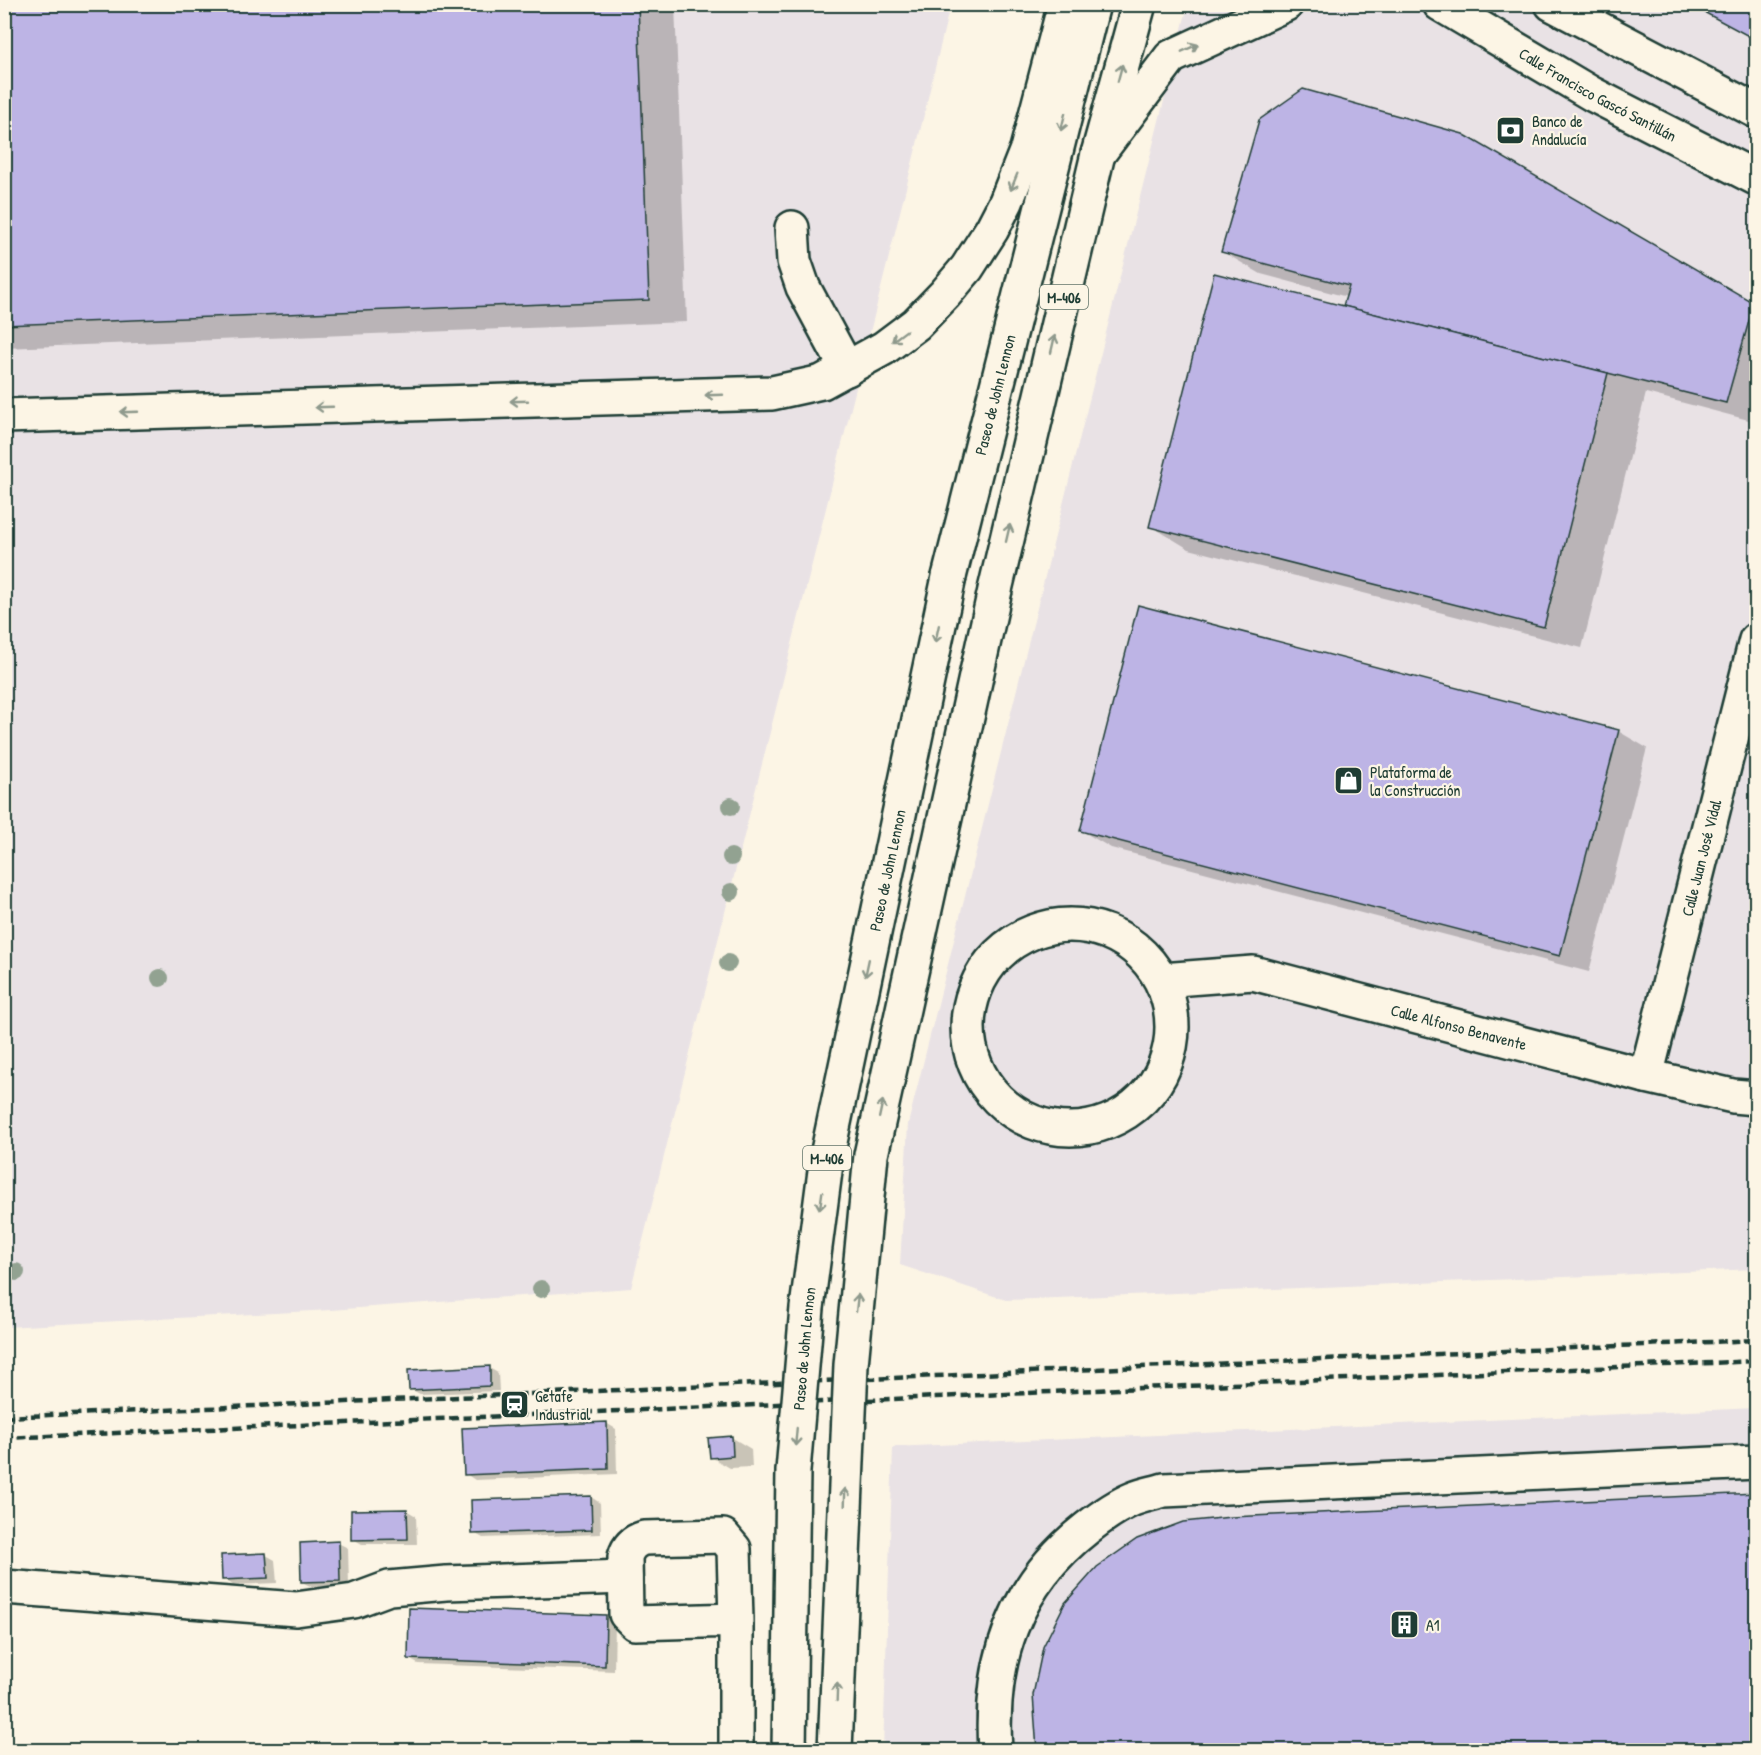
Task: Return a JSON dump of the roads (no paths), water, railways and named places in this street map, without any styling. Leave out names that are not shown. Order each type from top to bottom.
[{"type":"main road","points":[[4,416],[772,393],[822,382],[884,348],[916,324],[967,268],[1006,202],[1027,149],[1065,4]]},
{"type":"main road","name":"Paseo de John Lennon","points":[[789,1750],[793,1471],[807,1308],[827,1156],[949,577],[1093,4]]},
{"type":"main road","name":"M-406","points":[[835,1750],[851,1365],[871,1155],[995,590],[1098,154],[1139,4]]},
{"type":"main road","points":[[1098,154],[1171,57],[1286,4]]},
{"type":"main road","name":"Calle Francisco Gascó Santillán","points":[[1440,4],[1592,94],[1756,178]]},
{"type":"main road","points":[[1552,4],[1756,111]]},
{"type":"main road","points":[[792,228],[794,261],[803,287],[847,369]]},
{"type":"main road","name":"Calle Juan José Vidal","points":[[1646,1077],[1756,640]]},
{"type":"main road","points":[[1078,924],[1112,933],[1141,952],[1162,980],[1170,1002],[1171,1045],[1164,1066],[1160,1077],[1140,1103],[1112,1121],[1080,1130],[1047,1128],[1017,1116],[991,1095],[974,1066],[967,1032],[971,997],[987,966],[1009,945],[1044,927],[1078,924]]},
{"type":"main road","name":"Calle Alfonso Benavente","points":[[1162,980],[1253,973],[1646,1077],[1733,1096],[1756,1098]]},
{"type":"main road","points":[[995,1750],[996,1686],[1005,1640],[1022,1601],[1044,1568],[1076,1537],[1108,1512],[1133,1498],[1164,1490],[1756,1462]]},
{"type":"main road","points":[[736,1620],[635,1623],[626,1614],[627,1550],[638,1540],[644,1538],[723,1536],[734,1549],[736,1620],[736,1750]]},
{"type":"main road","points":[[4,1587],[296,1609],[354,1602],[389,1588],[446,1583],[625,1577]]},
{"type":"railway","points":[[4,1417],[1756,1340]]},
{"type":"railway","points":[[4,1438],[1756,1361]]},
{"type":"place","name":"Banco de Andalucía","points":[[1511,130]]},
{"type":"place","name":"Plataforma de la Construcción","points":[[1349,781]]},
{"type":"place","name":"Getafe Industrial","points":[[514,1405]]},
{"type":"place","name":"A1","points":[[1405,1625]]}]
